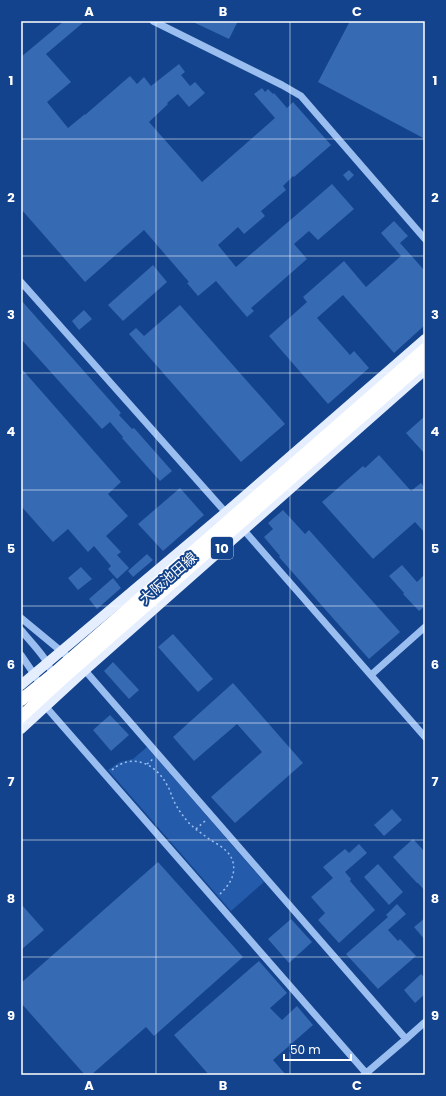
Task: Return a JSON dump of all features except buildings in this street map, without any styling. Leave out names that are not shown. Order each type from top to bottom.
[{"type":"highway","points":[[21,700],[52,675],[425,349]]},
{"type":"highway","points":[[24,721],[66,675],[425,361]]},
{"type":"main road","name":"大阪池田線","points":[[21,685],[226,513],[425,339]]},
{"type":"main road","name":"大阪池田線","points":[[21,729],[24,721],[46,707],[85,670],[425,370]]},
{"type":"street","points":[[153,21],[282,85],[301,96],[425,239]]},
{"type":"street","points":[[21,282],[226,513],[244,529],[425,737]]},
{"type":"street","points":[[21,618],[85,670],[406,1039]]},
{"type":"street","points":[[371,675],[425,628]]},
{"type":"street","points":[[21,630],[47,663],[52,672],[54,684],[52,696],[46,707]]},
{"type":"street","points":[[21,656],[34,674],[46,707],[365,1074],[425,1022]]},
{"type":"path","points":[[147,764],[151,760]]},
{"type":"path","points":[[106,775],[115,767],[124,762],[135,761],[151,766],[167,785],[179,811],[196,829],[228,852],[233,862],[234,873],[230,884],[214,899]]},
{"type":"path","points":[[196,829],[204,822]]},
{"type":"shaded area","points":[[147,747],[264,882],[231,911],[108,770],[120,762],[133,759]]}]
